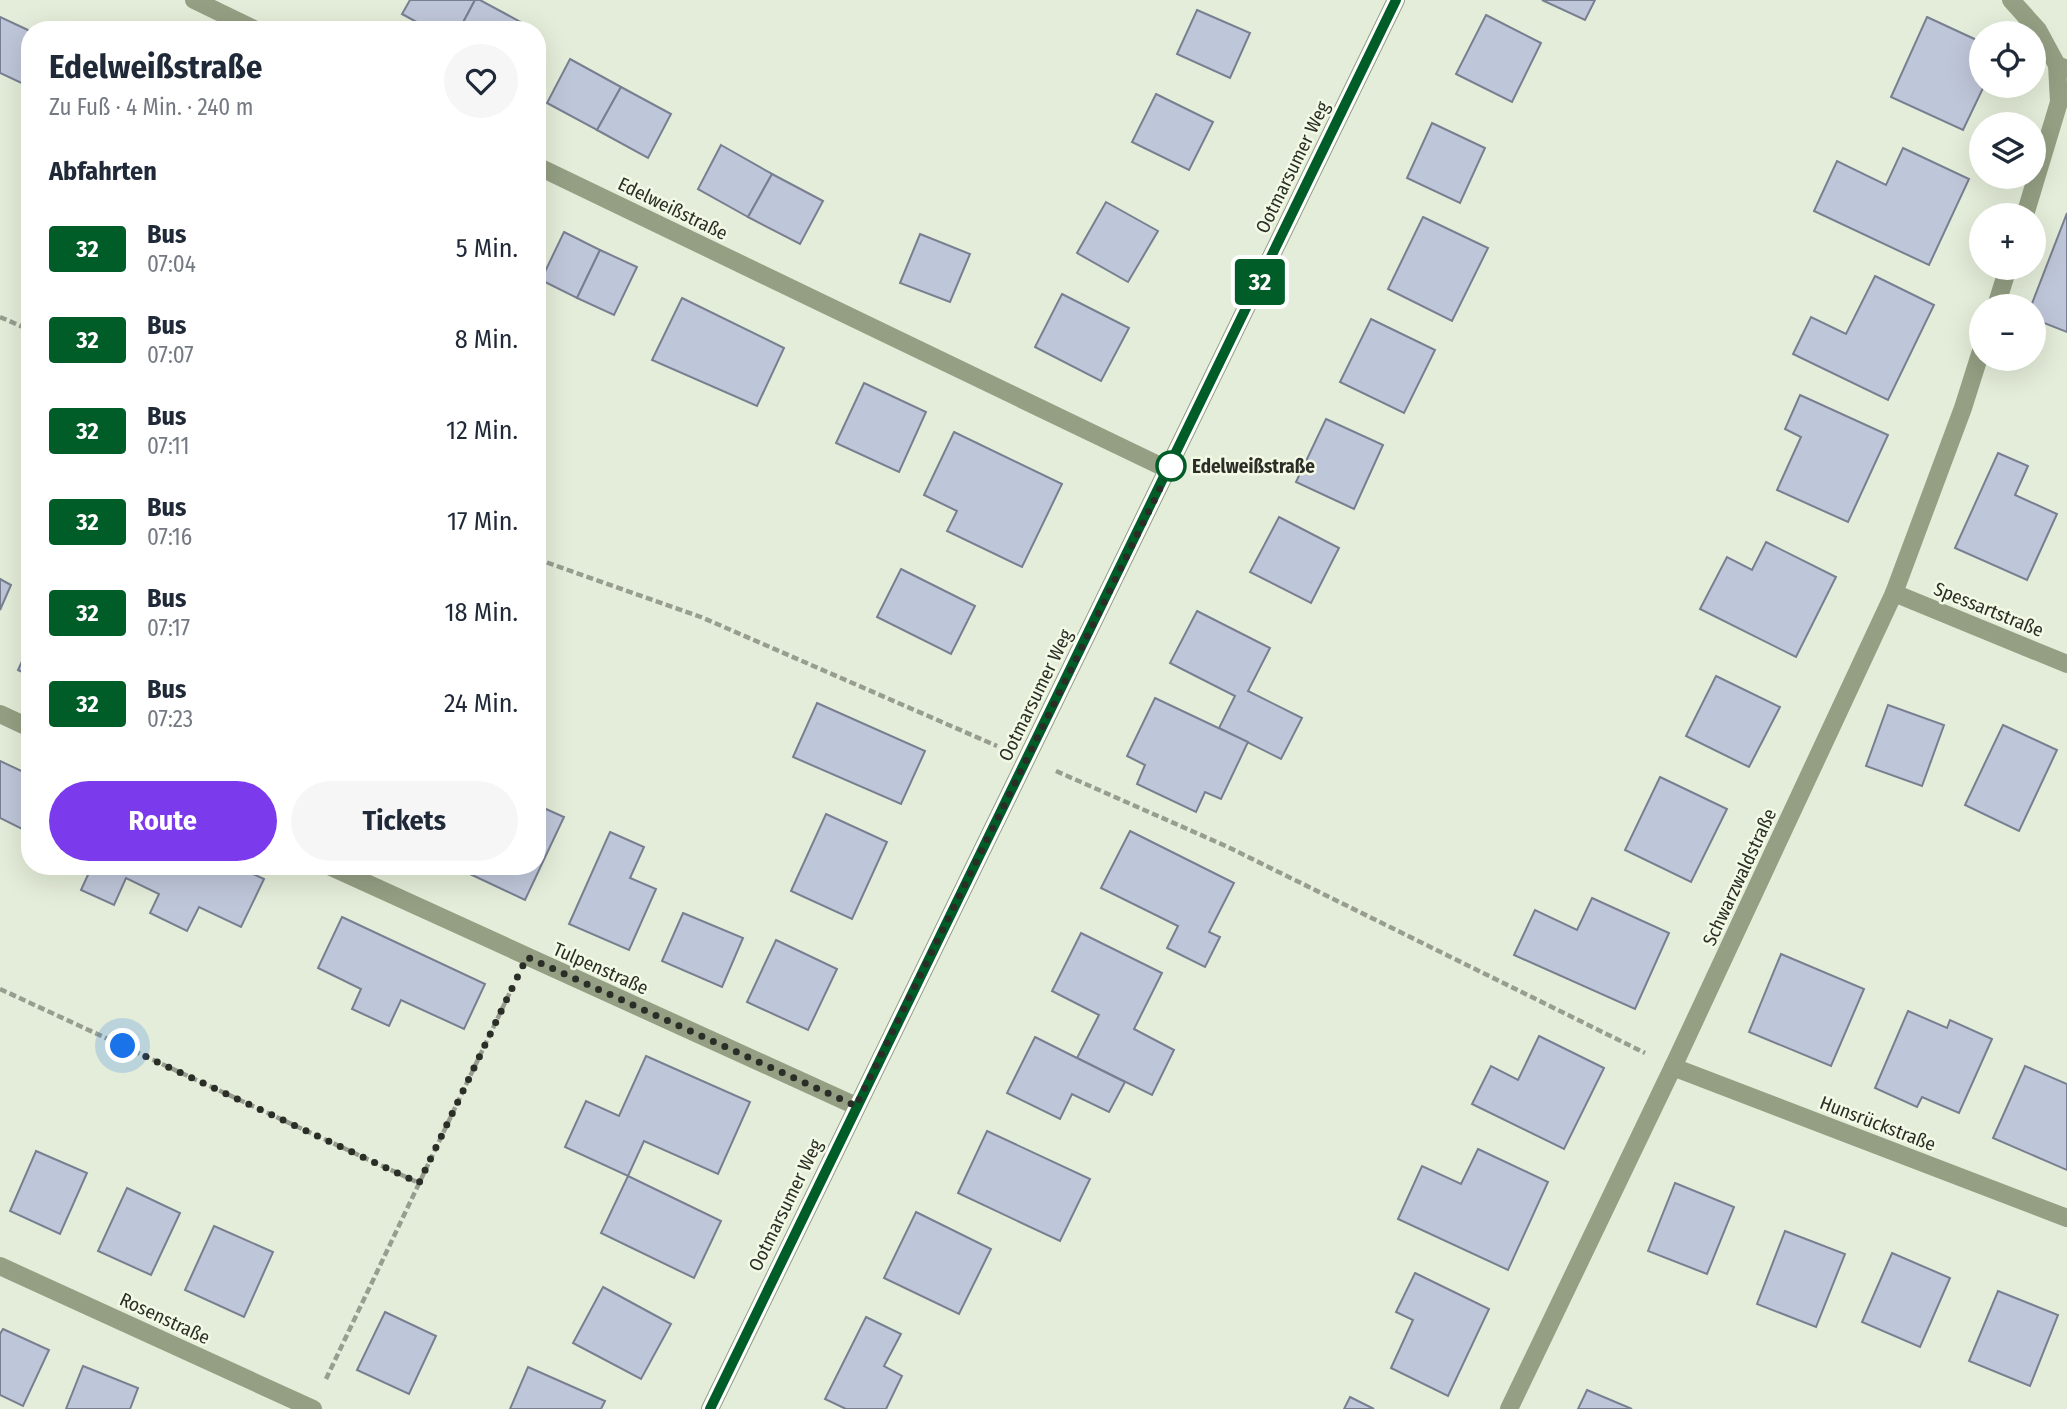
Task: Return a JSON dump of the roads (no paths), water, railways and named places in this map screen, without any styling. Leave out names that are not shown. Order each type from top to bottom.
[{"type":"street","points":[[194,0],[237,21]]},
{"type":"street","name":"Ootmarsumer Weg","points":[[710,1409],[1396,0]]},
{"type":"street","points":[[2011,0],[2038,30],[2062,67],[2059,102],[2029,203]]},
{"type":"street","name":"Edelweißstraße","points":[[546,170],[1169,470]]},
{"type":"street","name":"Schwarzwaldstraße","points":[[1509,1409],[1673,1067],[1894,593],[1975,371]]},
{"type":"street","name":"Spessartstraße","points":[[1894,593],[2067,664]]},
{"type":"street","points":[[0,715],[21,724]]},
{"type":"street","name":"Tulpenstraße","points":[[349,875],[856,1106]]},
{"type":"street","name":"Hunsrückstraße","points":[[1673,1067],[2067,1218]]},
{"type":"street","name":"Rosenstraße","points":[[0,1266],[312,1409]]},
{"type":"place","name":"Edelweißstraße","points":[[1171,466]]}]
